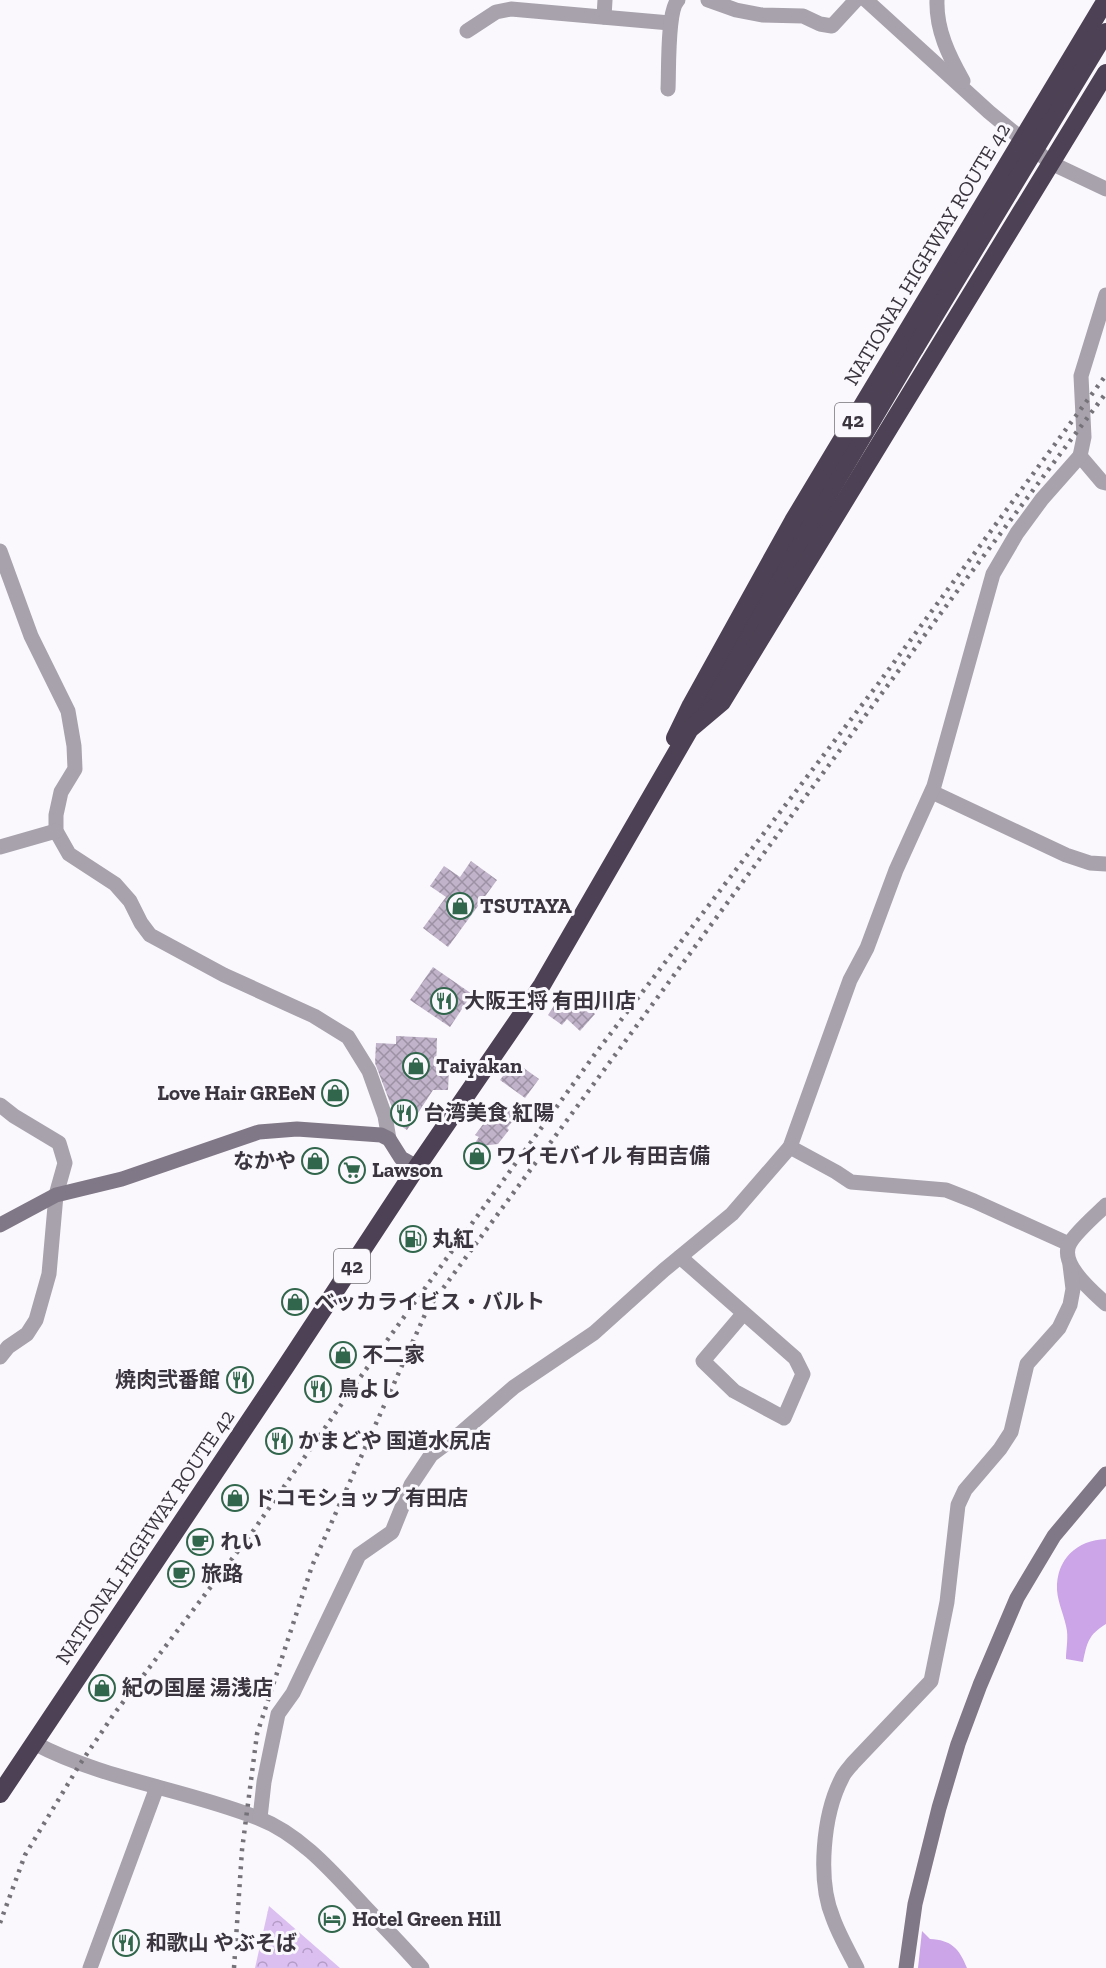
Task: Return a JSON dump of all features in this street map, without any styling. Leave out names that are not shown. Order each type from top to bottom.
[{"type":"highway","name":"NATIONAL HIGHWAY ROUTE 42","points":[[621,851],[691,705],[769,562],[1106,0]]},
{"type":"highway","points":[[690,729],[915,348],[1106,32]]},
{"type":"highway","name":"NATIONAL HIGHWAY ROUTE 42","points":[[0,1794],[417,1167],[542,985],[690,729],[722,702],[1106,73]]},
{"type":"street","points":[[604,17],[606,0]]},
{"type":"street","points":[[668,89],[670,23],[674,4],[678,0]]},
{"type":"street","points":[[708,0],[736,10],[762,15],[803,16],[820,24],[832,26],[856,0]]},
{"type":"street","points":[[866,0],[1022,140],[1051,163],[1106,189]]},
{"type":"street","points":[[937,0],[938,21],[948,54],[970,93]]},
{"type":"street","points":[[467,31],[507,5],[670,23]]},
{"type":"street","points":[[260,1818],[264,1782],[278,1714],[293,1693],[359,1555],[392,1532],[411,1485],[431,1455],[462,1432],[514,1387],[594,1333],[732,1214],[790,1147],[846,989],[867,948],[896,870],[932,792],[993,574],[1017,533],[1042,499],[1080,456],[1084,437],[1081,376],[1106,295]]},
{"type":"street","points":[[1080,456],[1102,483],[1106,483]]},
{"type":"street","points":[[0,551],[31,636],[68,711],[75,769],[61,792],[56,815],[56,831],[69,854],[115,884],[130,902],[150,935],[224,975],[314,1016],[348,1037],[369,1071],[385,1116],[389,1139],[401,1158],[417,1167]]},
{"type":"street","points":[[932,792],[1066,855],[1090,864],[1106,864]]},
{"type":"street","points":[[0,847],[56,831]]},
{"type":"street","points":[[0,1105],[59,1143],[65,1163],[56,1196],[49,1274],[36,1320],[27,1334],[8,1347],[0,1357]]},
{"type":"street","points":[[0,1225],[56,1196],[122,1179],[259,1132],[297,1129],[381,1135],[389,1139]]},
{"type":"street","points":[[790,1147],[851,1182],[946,1190],[1069,1244]]},
{"type":"street","points":[[857,1968],[832,1917],[823,1880],[826,1838],[831,1811],[842,1778],[853,1763],[931,1681],[947,1602],[958,1505],[965,1490],[1000,1449],[1011,1432],[1027,1364],[1059,1328],[1070,1305],[1073,1289],[1068,1256],[1069,1244],[1106,1205]]},
{"type":"street","points":[[680,1257],[795,1358],[801,1367],[803,1374],[801,1381],[784,1418],[734,1391],[703,1361],[743,1314]]},
{"type":"street","points":[[1070,1265],[1091,1291],[1106,1304]]},
{"type":"street","points":[[906,1968],[915,1904],[939,1808],[958,1744],[980,1685],[1017,1598],[1054,1536],[1106,1474]]},
{"type":"street","points":[[34,1743],[69,1760],[260,1818],[306,1848],[325,1865],[422,1968]]},
{"type":"street","points":[[90,1968],[157,1787]]},
{"type":"green space","points":[[269,1906],[340,1968],[255,1968]]},
{"type":"shaded area","points":[[1106,1539],[1106,1624],[1089,1640],[1083,1662],[1066,1659],[1067,1631],[1057,1590],[1060,1569],[1070,1553],[1077,1547]]},
{"type":"shaded area","points":[[922,1931],[930,1939],[944,1941],[953,1946],[961,1955],[967,1968],[918,1968]]},
{"type":"building","points":[[471,861],[497,880],[448,947],[423,928],[446,897],[430,886],[444,866],[460,877]]},
{"type":"building","points":[[433,967],[472,994],[450,1027],[410,1000]]},
{"type":"building","points":[[561,995],[581,1008],[584,1004],[595,1014],[580,1031],[567,1019],[562,1025],[548,1015]]},
{"type":"building","points":[[396,1036],[437,1038],[436,1071],[449,1071],[448,1090],[433,1090],[407,1130],[396,1123],[375,1063],[376,1043],[396,1044]]},
{"type":"building","points":[[514,1061],[539,1079],[525,1098],[500,1080]]},
{"type":"building","points":[[506,1108],[517,1116],[498,1144],[472,1147],[479,1137],[475,1135],[484,1123],[486,1125],[492,1118],[496,1121]]},
{"type":"railway","points":[[0,1923],[25,1855],[80,1764],[114,1714],[251,1534],[359,1379],[595,1054],[878,684],[1106,375]]},
{"type":"railway","points":[[234,1968],[242,1850],[257,1734],[312,1566],[427,1310],[1106,393]]},
{"type":"place","name":"TSUTAYA","points":[[460,906]]},
{"type":"place","name":"大阪王将 有田川店","points":[[444,1001]]},
{"type":"place","name":"Taiyakan","points":[[416,1066]]},
{"type":"place","name":"Love Hair GREeN","points":[[335,1093]]},
{"type":"place","name":"台湾美食 紅陽","points":[[404,1113]]},
{"type":"place","name":"ワイモバイル 有田吉備","points":[[477,1156]]},
{"type":"place","name":"なかや","points":[[315,1161]]},
{"type":"place","name":"Lawson","points":[[352,1170]]},
{"type":"place","name":"丸紅","points":[[413,1239]]},
{"type":"place","name":"ベッカライビス・バルト","points":[[295,1302]]},
{"type":"place","name":"不二家","points":[[343,1355]]},
{"type":"place","name":"焼肉弐番館","points":[[240,1380]]},
{"type":"place","name":"鳥よし","points":[[318,1389]]},
{"type":"place","name":"かまどや 国道水尻店","points":[[279,1441]]},
{"type":"place","name":"ドコモショップ 有田店","points":[[235,1498]]},
{"type":"place","name":"れい","points":[[200,1542]]},
{"type":"place","name":"旅路","points":[[181,1574]]},
{"type":"place","name":"紀の国屋 湯浅店","points":[[102,1688]]},
{"type":"place","name":"Hotel Green Hill","points":[[332,1919]]},
{"type":"place","name":"和歌山 やぶそば","points":[[126,1943]]}]
